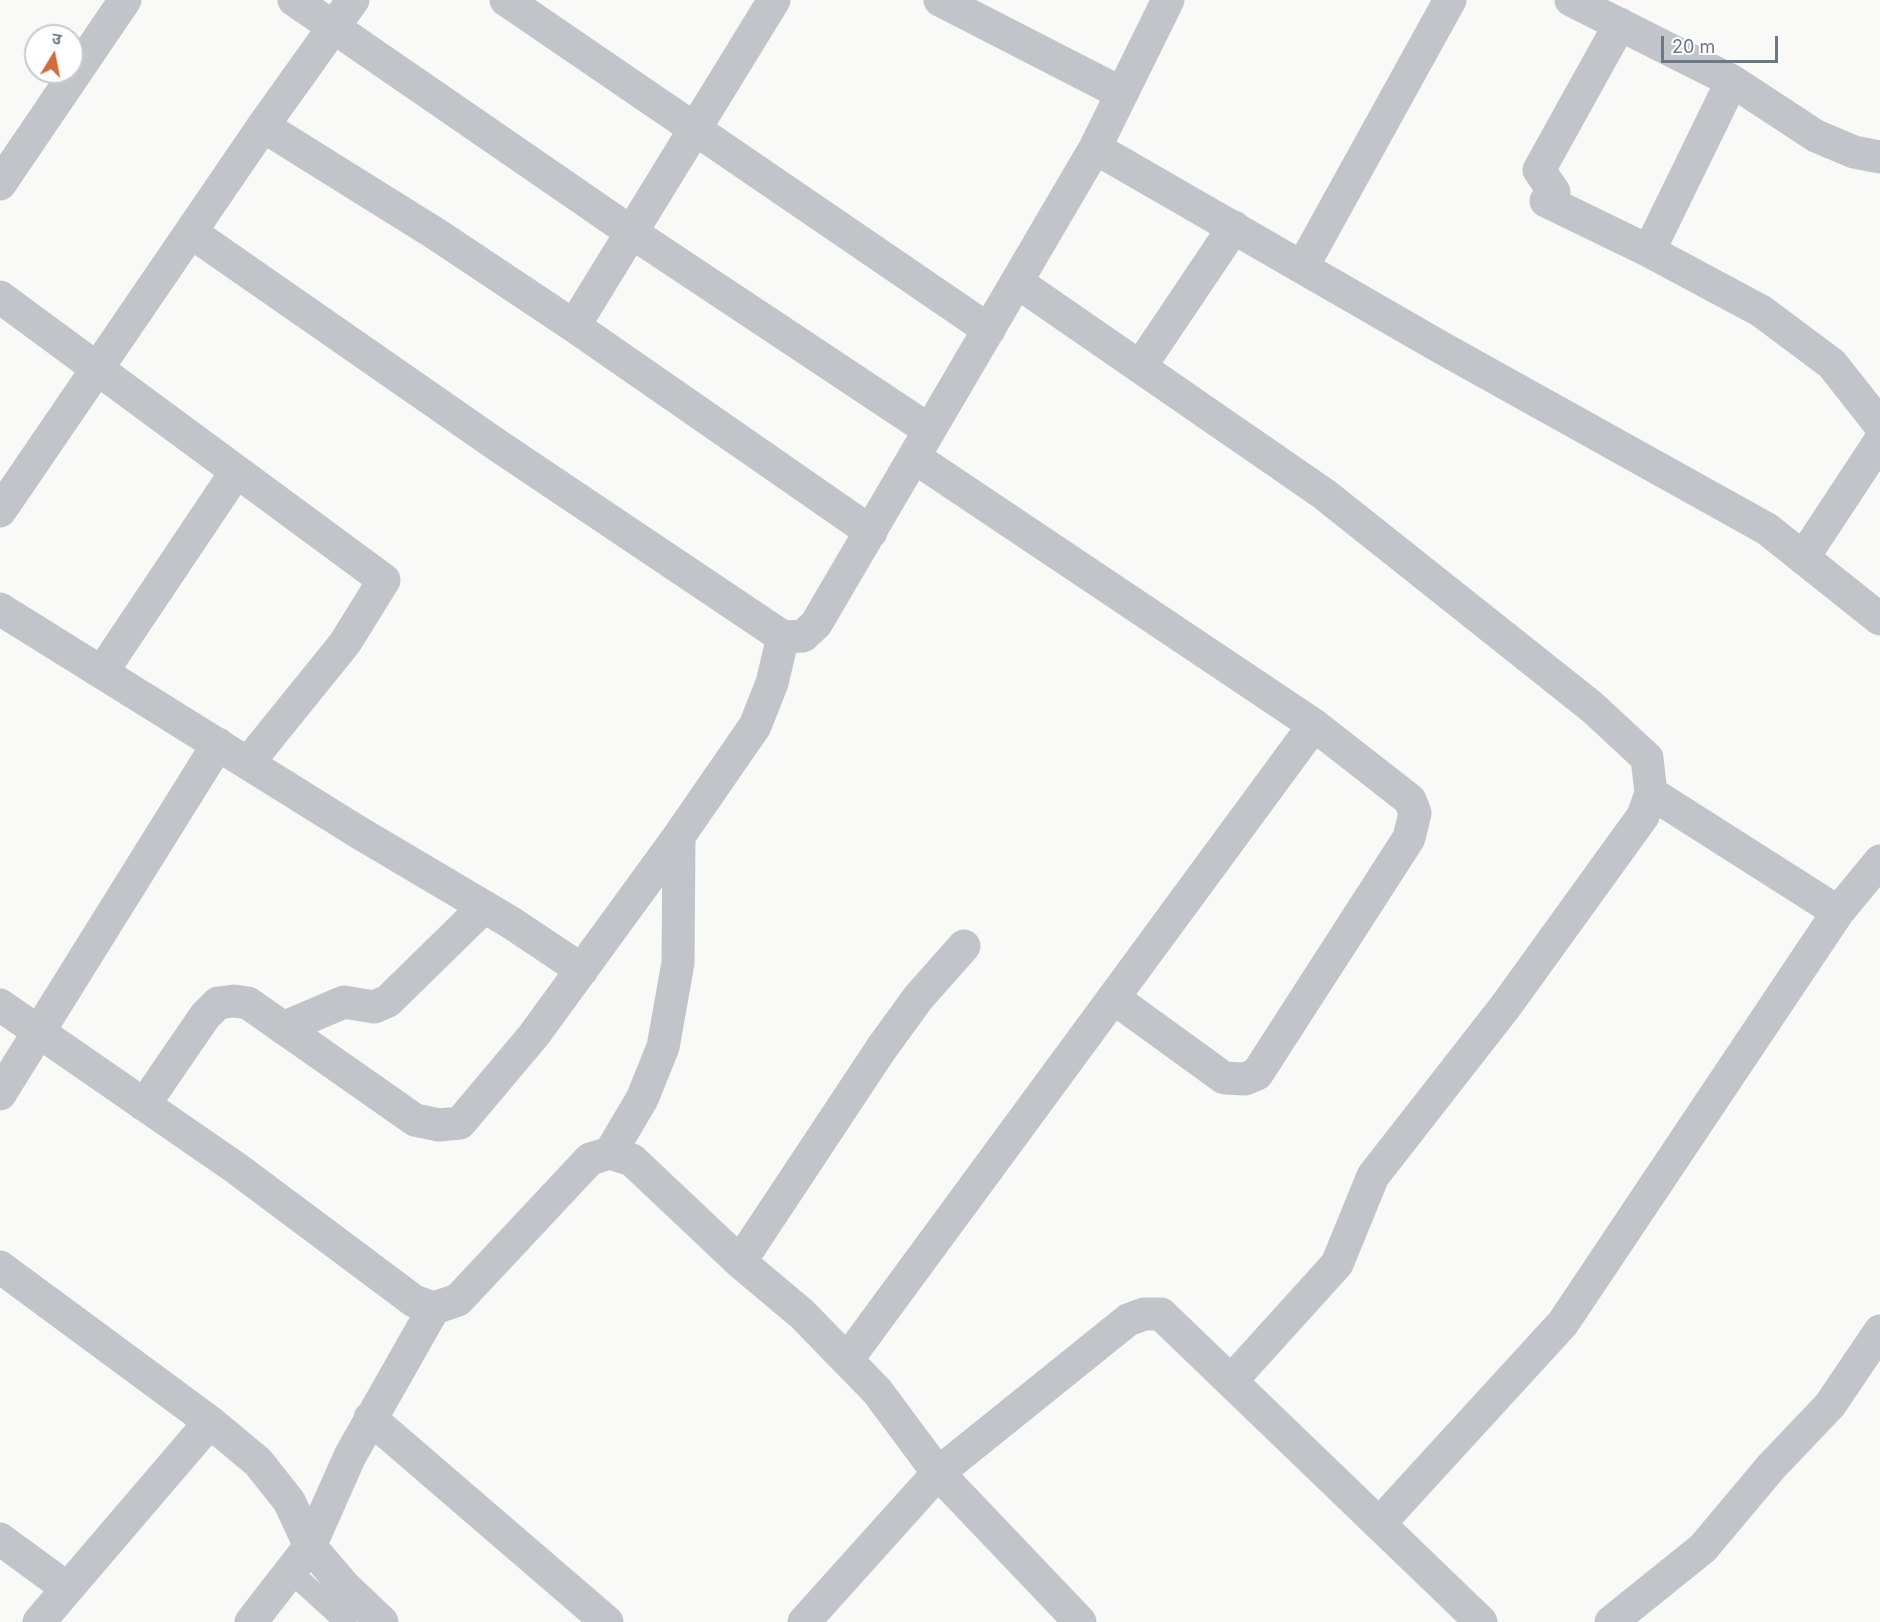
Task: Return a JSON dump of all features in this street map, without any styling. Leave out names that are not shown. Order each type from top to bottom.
[{"type":"street","points":[[0,184],[125,0]]},
{"type":"street","points":[[294,0],[631,232],[1314,725],[1410,800],[1415,813],[1409,838],[1257,1074],[1245,1079],[1224,1078],[1115,999]]},
{"type":"street","points":[[0,511],[263,126],[353,0]]},
{"type":"street","points":[[506,0],[693,130],[989,330]]},
{"type":"street","points":[[574,326],[774,0]]},
{"type":"street","points":[[940,0],[1121,93]]},
{"type":"street","points":[[192,233],[497,445],[783,638],[803,636],[816,624],[1095,148],[1168,0]]},
{"type":"street","points":[[1303,266],[1450,0]]},
{"type":"street","points":[[1571,0],[1732,81],[1816,136],[1854,152],[1880,157]]},
{"type":"street","points":[[1620,24],[1539,170],[1554,192],[1546,201],[1649,250],[1761,311],[1832,364],[1880,425]]},
{"type":"street","points":[[1649,250],[1732,81]]},
{"type":"street","points":[[263,126],[436,234],[574,326],[871,532]]},
{"type":"street","points":[[1095,148],[1442,348],[1767,529],[1880,618]]},
{"type":"street","points":[[1140,367],[1234,227]]},
{"type":"street","points":[[1017,282],[1324,494],[1592,707],[1647,758],[1651,793],[1643,816],[1526,978],[1373,1176],[1337,1264],[1232,1380]]},
{"type":"street","points":[[0,297],[96,370],[384,580],[345,643],[248,763]]},
{"type":"street","points":[[1803,558],[1880,441]]},
{"type":"street","points":[[102,672],[236,472]]},
{"type":"street","points":[[0,609],[484,907],[582,970]]},
{"type":"street","points":[[144,1105],[205,1016],[218,1003],[234,1001],[248,1004],[416,1120],[439,1125],[460,1123],[534,1035],[679,836],[755,726],[772,683],[783,638]]},
{"type":"street","points":[[847,1360],[1115,999],[1314,725]]},
{"type":"street","points":[[0,1094],[218,744]]},
{"type":"street","points":[[1651,793],[1838,912]]},
{"type":"street","points":[[610,1153],[642,1099],[663,1047],[678,963],[679,836]]},
{"type":"street","points":[[1379,1524],[1563,1323],[1838,912],[1880,862]]},
{"type":"street","points":[[283,1028],[344,1002],[374,1007],[388,1001],[484,907]]},
{"type":"street","points":[[740,1262],[881,1049],[918,998],[964,946]]},
{"type":"street","points":[[0,1005],[236,1168],[414,1301],[434,1308],[458,1300],[590,1159],[610,1153],[632,1160],[740,1262],[802,1314],[847,1360],[877,1391],[938,1473],[1080,1622]]},
{"type":"street","points":[[0,1267],[210,1422],[258,1462],[289,1501],[310,1545],[345,1587],[382,1622]]},
{"type":"street","points":[[251,1622],[310,1545],[370,1418],[434,1308]]},
{"type":"street","points":[[804,1622],[938,1473],[1128,1320],[1144,1314],[1161,1314],[1481,1622]]},
{"type":"street","points":[[1611,1622],[1703,1548],[1771,1467],[1830,1405],[1880,1331]]},
{"type":"street","points":[[370,1418],[607,1622]]},
{"type":"street","points":[[39,1622],[210,1422]]},
{"type":"street","points":[[0,1539],[67,1588]]},
{"type":"lane","points":[[290,1572],[346,1622]]}]
